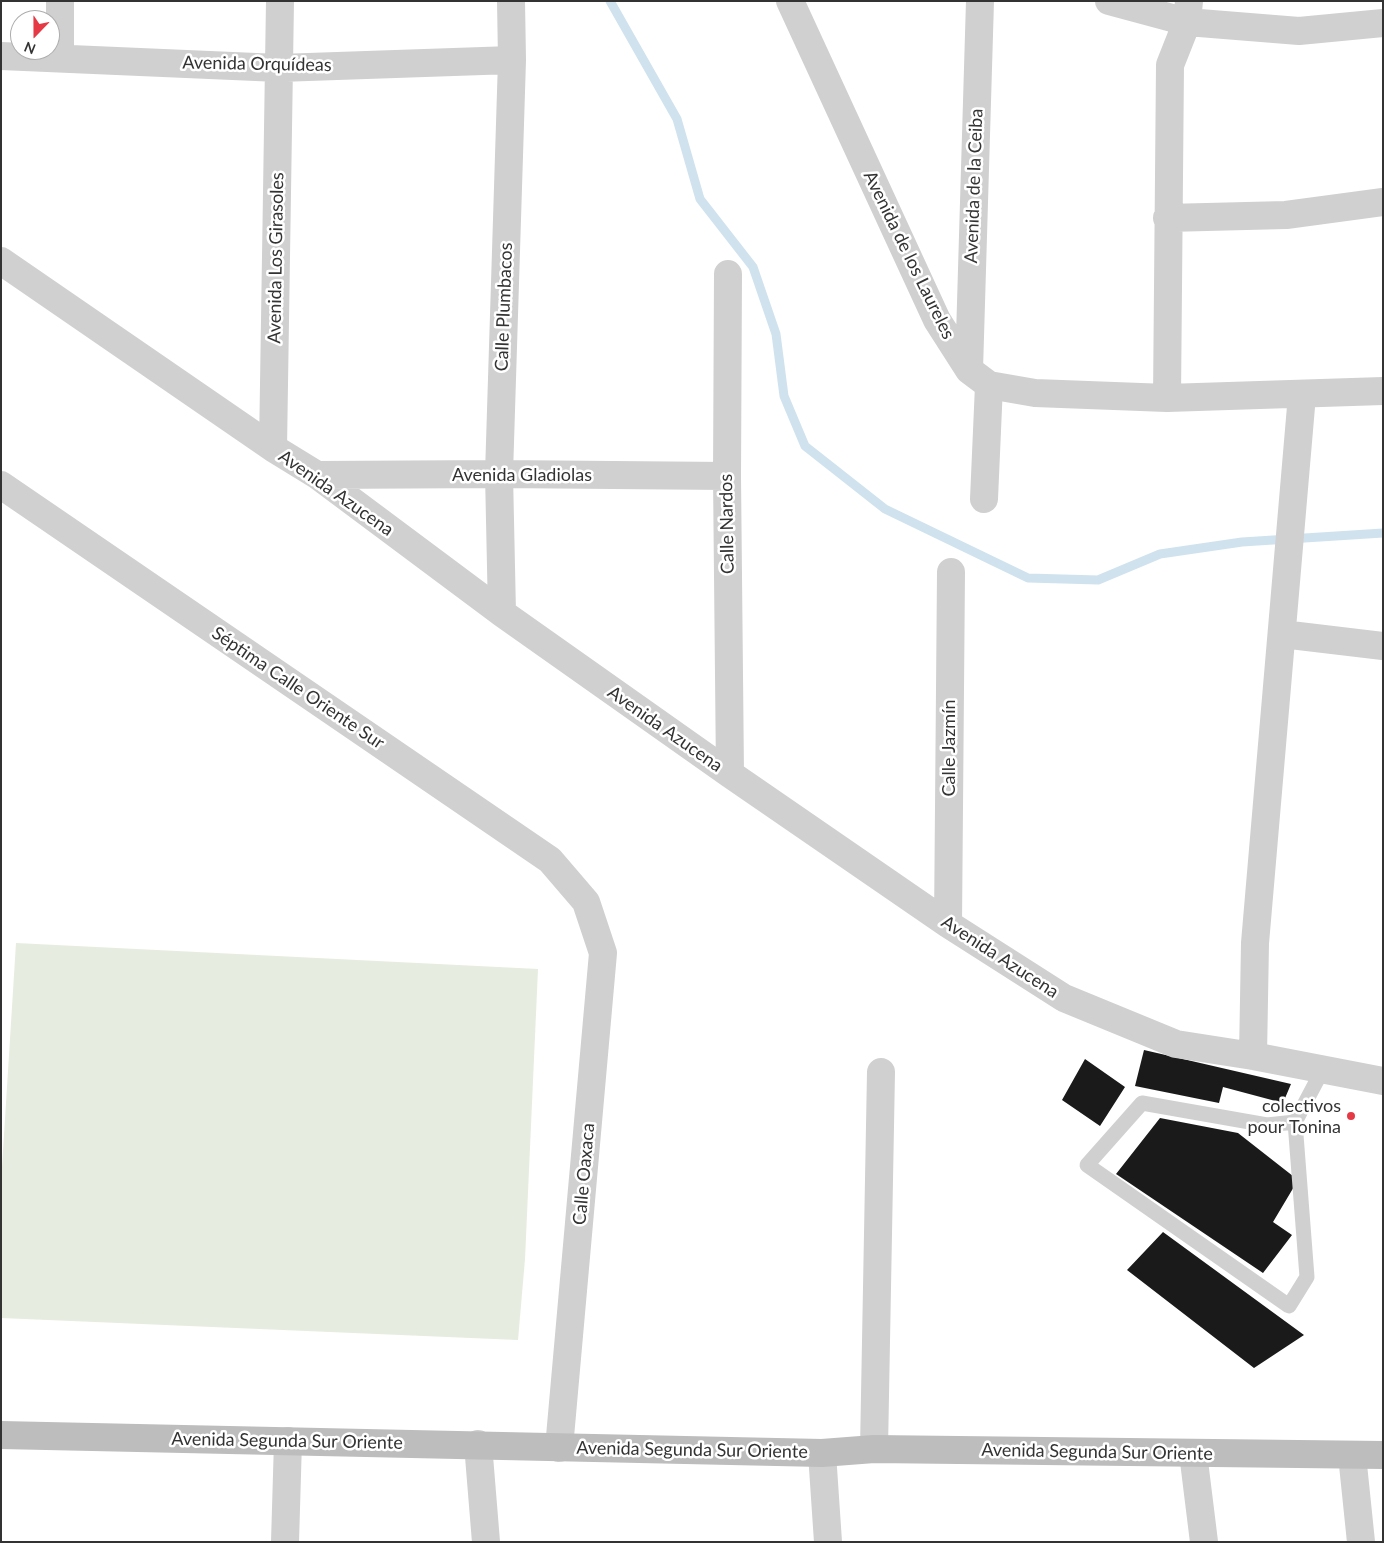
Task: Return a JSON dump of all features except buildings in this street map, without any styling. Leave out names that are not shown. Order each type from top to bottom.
[{"type":"street","name":"Avenida Los Girasoles","points":[[273,448],[280,1]]},
{"type":"street","name":"Calle Plumbacos","points":[[502,614],[499,474],[512,60],[511,1]]},
{"type":"street","name":"Avenida de los Laureles","points":[[790,1],[937,320],[979,377]]},
{"type":"street","name":"Avenida de la Ceiba","points":[[980,1],[979,377],[984,499]]},
{"type":"street","points":[[1109,1],[1299,31],[1383,24]]},
{"type":"street","points":[[1166,398],[1170,65],[1188,12]]},
{"type":"street","name":"Avenida Orquídeas","points":[[60,58],[279,68],[512,60]]},
{"type":"street","points":[[1167,218],[1286,215],[1383,202]]},
{"type":"street","name":"Avenida Azucena","points":[[1,261],[273,448],[317,475],[502,614],[730,774],[948,924],[1064,998],[1176,1044],[1253,1056],[1383,1081]]},
{"type":"street","name":"Calle Nardos","points":[[728,274],[727,476],[730,774]]},
{"type":"street","points":[[979,377],[1034,393],[1166,398],[1383,391]]},
{"type":"street","points":[[1253,1056],[1255,943],[1302,395]]},
{"type":"street","name":"Avenida Gladiolas","points":[[317,475],[727,476]]},
{"type":"street","name":"Séptima Calle Oriente Sur","points":[[1,485],[550,860],[586,902]]},
{"type":"street","name":"Calle Jazmín","points":[[948,924],[951,572]]},
{"type":"street","points":[[1282,634],[1383,646]]},
{"type":"street","name":"Calle Oaxaca","points":[[559,1448],[603,953],[586,902]]},
{"type":"street","points":[[874,1449],[881,1072]]},
{"type":"street","name":"Avenida Segunda Sur Oriente","points":[[1,1435],[822,1452],[874,1449],[1383,1455]]},
{"type":"street","points":[[285,1542],[288,1442]]},
{"type":"street","points":[[478,1444],[486,1542]]},
{"type":"street","points":[[822,1452],[828,1542]]},
{"type":"street","points":[[1193,1453],[1204,1542]]},
{"type":"street","points":[[1352,1455],[1362,1542]]},
{"type":"lane","points":[[1295,1122],[1267,1125],[1142,1103],[1087,1165],[1289,1306],[1307,1277],[1295,1122],[1323,1069]]},
{"type":"shaded area","points":[[16,943],[538,969],[525,1259],[518,1340],[1,1318],[1,1183]]},
{"type":"waterway","points":[[610,1],[677,119],[700,199],[753,267],[776,334],[784,396],[805,446],[885,509],[1028,578],[1098,580],[1160,554],[1242,542],[1383,533]]},
{"type":"place","name":"colectivos pour Tonina","points":[[1351,1116]]}]
